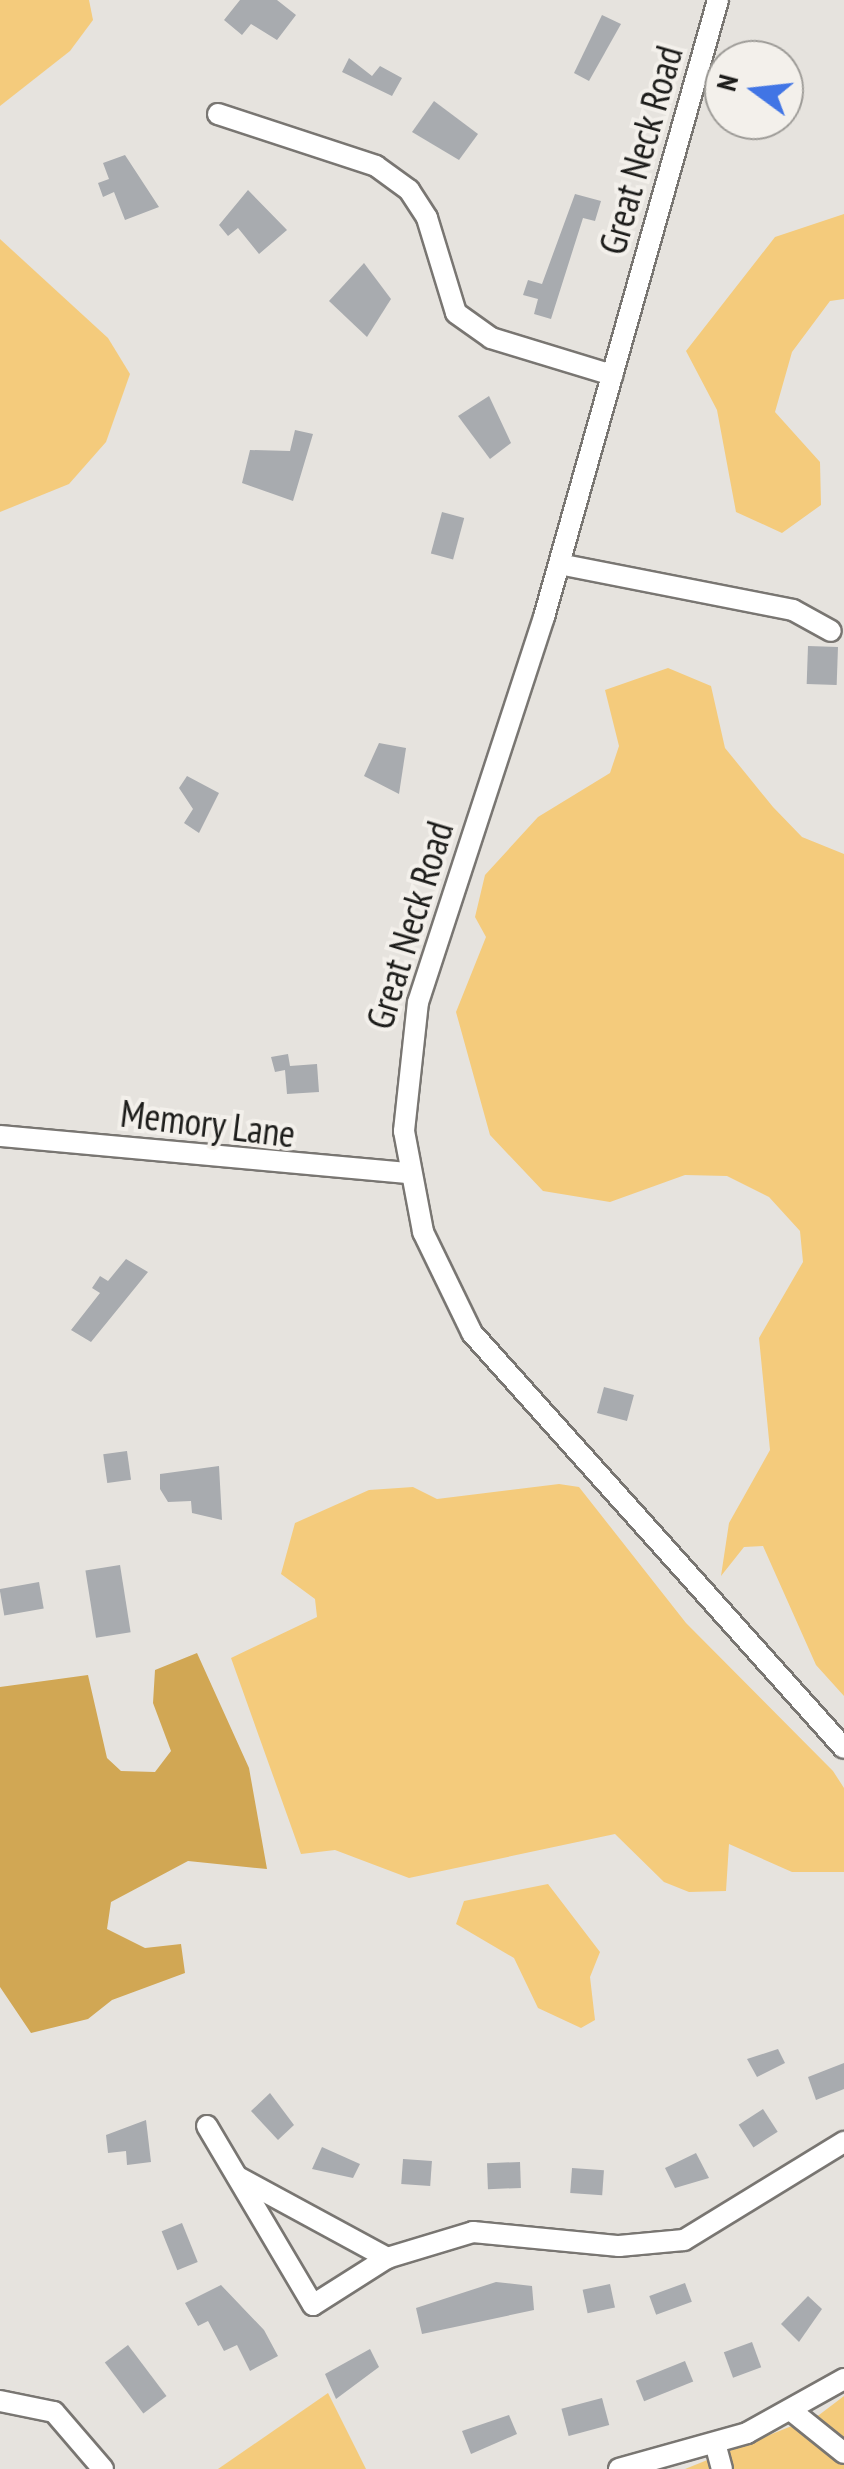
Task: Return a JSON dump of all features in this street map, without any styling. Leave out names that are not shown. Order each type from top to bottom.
[{"type":"street","name":"Great Neck Road","points":[[718,0],[559,564],[418,1002],[403,1078],[408,1172],[440,1278],[482,1347],[844,1748]]},
{"type":"street","points":[[218,114],[376,166],[409,190],[426,218],[456,313],[492,338],[612,375]]},
{"type":"street","points":[[559,564],[793,610],[831,631]]},
{"type":"street","name":"Memory Lane","points":[[0,1136],[408,1172]]},
{"type":"street","points":[[206,2126],[313,2305],[387,2258],[482,2231],[674,2243],[844,2142]]},
{"type":"street","points":[[233,2173],[387,2258]]},
{"type":"street","points":[[619,2469],[716,2443],[793,2412],[844,2380]]},
{"type":"street","points":[[0,2402],[54,2412],[104,2469]]},
{"type":"street","points":[[793,2412],[844,2453]]},
{"type":"street","points":[[716,2443],[722,2469]]},
{"type":"shaded area","points":[[0,0],[89,0],[93,20],[70,51],[0,106]]},
{"type":"shaded area","points":[[844,214],[844,299],[830,301],[792,352],[775,412],[820,462],[821,505],[782,533],[736,512],[717,410],[686,351],[775,237]]},
{"type":"shaded area","points":[[0,239],[108,338],[130,374],[106,442],[69,484],[0,512]]},
{"type":"shaded area","points":[[668,668],[711,686],[725,748],[773,807],[802,837],[844,854],[844,1696],[816,1665],[763,1546],[744,1547],[721,1576],[729,1523],[770,1450],[759,1338],[803,1262],[800,1231],[769,1197],[727,1176],[685,1175],[610,1202],[543,1191],[490,1135],[456,1012],[486,937],[475,917],[485,875],[538,817],[610,773],[619,746],[605,690]]},
{"type":"shaded area","points":[[559,1484],[579,1487],[686,1623],[833,1771],[844,1788],[844,1872],[792,1872],[729,1844],[726,1891],[689,1892],[664,1882],[615,1834],[409,1878],[335,1850],[301,1854],[231,1658],[317,1617],[315,1599],[281,1574],[295,1523],[369,1490],[413,1487],[437,1499]]},
{"type":"shaded area","points":[[197,1653],[249,1768],[267,1869],[188,1861],[111,1902],[107,1929],[145,1948],[181,1944],[185,1973],[112,2000],[88,2019],[31,2033],[0,1987],[0,1687],[88,1675],[107,1758],[121,1771],[155,1772],[171,1751],[153,1703],[155,1670]]},
{"type":"shaded area","points":[[548,1884],[600,1952],[590,1977],[595,2020],[581,2028],[538,2008],[514,1958],[456,1924],[464,1901]]},
{"type":"shaded area","points":[[328,2393],[366,2469],[218,2469]]},
{"type":"shaded area","points":[[844,2396],[844,2469],[685,2469],[819,2415]]},
{"type":"building","points":[[240,0],[277,0],[296,15],[277,40],[251,24],[242,35],[224,20]]},
{"type":"building","points":[[602,15],[621,24],[589,81],[574,73]]},
{"type":"building","points":[[349,58],[372,76],[380,66],[402,78],[392,96],[342,72]]},
{"type":"building","points":[[434,101],[478,134],[459,160],[412,132]]},
{"type":"building","points":[[125,155],[159,207],[125,220],[114,192],[103,197],[98,183],[109,179],[103,163]]},
{"type":"building","points":[[248,190],[287,230],[259,254],[238,228],[228,236],[219,225]]},
{"type":"building","points":[[575,194],[601,201],[595,221],[583,218],[551,319],[534,314],[538,299],[523,295],[528,280],[542,284]]},
{"type":"building","points":[[364,263],[391,299],[367,337],[329,301]]},
{"type":"building","points":[[489,396],[511,443],[490,459],[458,416]]},
{"type":"building","points":[[295,430],[313,434],[293,501],[242,483],[250,450],[290,451]]},
{"type":"building","points":[[442,512],[464,518],[453,559],[431,554]]},
{"type":"building","points":[[808,646],[838,647],[837,685],[807,684]]},
{"type":"building","points":[[379,743],[406,748],[399,794],[364,776]]},
{"type":"building","points":[[187,776],[219,793],[199,833],[184,823],[193,809],[179,788]]},
{"type":"building","points":[[288,1054],[290,1066],[317,1064],[319,1092],[287,1094],[285,1070],[275,1072],[271,1057]]},
{"type":"building","points":[[126,1259],[148,1272],[91,1342],[71,1330],[100,1293],[92,1288],[100,1276],[108,1281]]},
{"type":"building","points":[[604,1387],[634,1395],[627,1421],[597,1413]]},
{"type":"building","points":[[127,1451],[131,1480],[107,1483],[103,1454]]},
{"type":"building","points":[[219,1466],[222,1520],[192,1513],[191,1501],[168,1502],[160,1489],[160,1474]]},
{"type":"building","points":[[120,1565],[131,1632],[96,1638],[85,1570]]},
{"type":"building","points":[[39,1582],[44,1609],[4,1616],[0,1589]]},
{"type":"building","points":[[778,2049],[785,2063],[757,2077],[747,2059]]},
{"type":"building","points":[[844,2063],[844,2089],[816,2100],[808,2077]]},
{"type":"building","points":[[270,2093],[294,2125],[278,2140],[251,2111]]},
{"type":"building","points":[[763,2109],[778,2132],[753,2147],[739,2125]]},
{"type":"building","points":[[146,2120],[151,2162],[127,2165],[126,2151],[108,2153],[106,2135]]},
{"type":"building","points":[[322,2147],[360,2164],[353,2178],[312,2169]]},
{"type":"building","points":[[696,2153],[709,2178],[675,2188],[665,2168]]},
{"type":"building","points":[[403,2159],[432,2161],[430,2186],[401,2184]]},
{"type":"building","points":[[520,2162],[521,2188],[488,2189],[487,2163]]},
{"type":"building","points":[[572,2168],[604,2170],[602,2195],[570,2193]]},
{"type":"building","points":[[182,2223],[198,2262],[177,2270],[162,2231]]},
{"type":"building","points":[[496,2282],[532,2286],[534,2310],[422,2334],[416,2308]]},
{"type":"building","points":[[685,2283],[692,2302],[656,2315],[649,2296]]},
{"type":"building","points":[[610,2284],[615,2307],[588,2313],[583,2290]]},
{"type":"building","points":[[221,2285],[264,2330],[278,2356],[250,2371],[237,2345],[224,2351],[208,2321],[198,2326],[185,2303]]},
{"type":"building","points":[[808,2296],[822,2309],[799,2342],[781,2324]]},
{"type":"building","points":[[752,2342],[761,2367],[733,2378],[724,2352]]},
{"type":"building","points":[[128,2345],[167,2396],[143,2414],[105,2362]]},
{"type":"building","points":[[370,2349],[379,2367],[336,2399],[325,2374]]},
{"type":"building","points":[[685,2361],[693,2381],[644,2401],[636,2381]]},
{"type":"building","points":[[602,2398],[609,2425],[569,2436],[561,2409]]},
{"type":"building","points":[[509,2415],[517,2434],[471,2454],[462,2431]]}]
